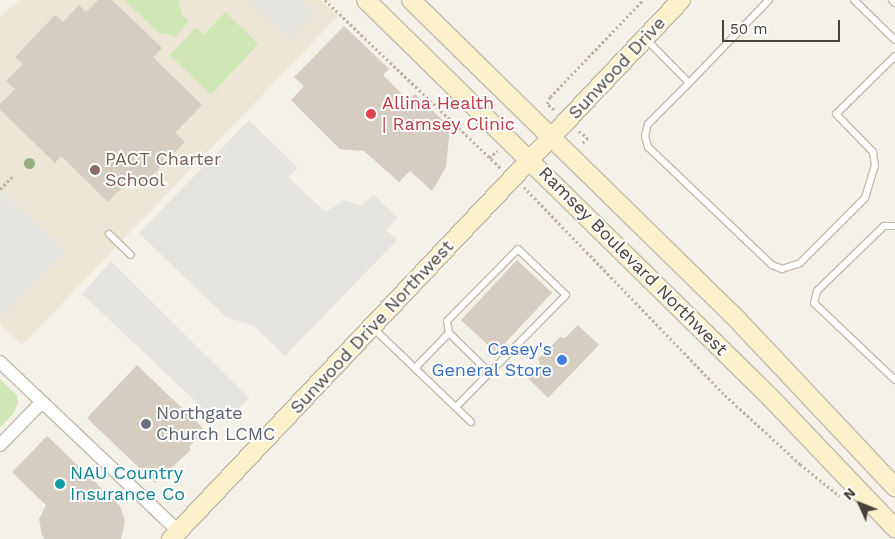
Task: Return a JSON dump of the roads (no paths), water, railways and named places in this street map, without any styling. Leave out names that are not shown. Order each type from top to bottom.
[{"type":"street","name":"Ramsey Boulevard Northwest","points":[[366,0],[772,398],[895,528]]},
{"type":"street","name":"Ramsey Boulevard Northwest","points":[[411,0],[553,136],[732,314],[895,487]]},
{"type":"street","name":"Sunwood Drive","points":[[553,136],[681,0]]},
{"type":"street","name":"Sunwood Drive Northwest","points":[[174,535],[553,136]]},
{"type":"street","points":[[0,362],[174,535]]},
{"type":"street","points":[[0,445],[42,402]]},
{"type":"lane","points":[[769,0],[648,124],[645,136],[648,146],[772,265],[782,269],[800,262],[865,198],[875,166],[873,152],[836,114],[895,56]]},
{"type":"lane","points":[[854,0],[895,40]]},
{"type":"lane","points":[[892,0],[895,3]]},
{"type":"lane","points":[[645,38],[688,84]]},
{"type":"lane","points":[[895,226],[884,226],[817,291],[814,303],[895,380]]},
{"type":"lane","points":[[109,234],[131,255]]},
{"type":"lane","points":[[456,407],[490,373],[566,295],[518,249],[447,322],[449,333],[490,373]]},
{"type":"lane","points":[[372,327],[471,422]]},
{"type":"lane","points":[[415,368],[449,333]]},
{"type":"place","name":"Allina Health | Ramsey Clinic","points":[[371,114]]},
{"type":"place","name":"PACT Charter School","points":[[95,170]]},
{"type":"place","name":"Casey's General Store","points":[[562,360]]},
{"type":"place","name":"Northgate Church LCMC","points":[[146,424]]},
{"type":"place","name":"NAU Country Insurance Co","points":[[60,484]]}]
